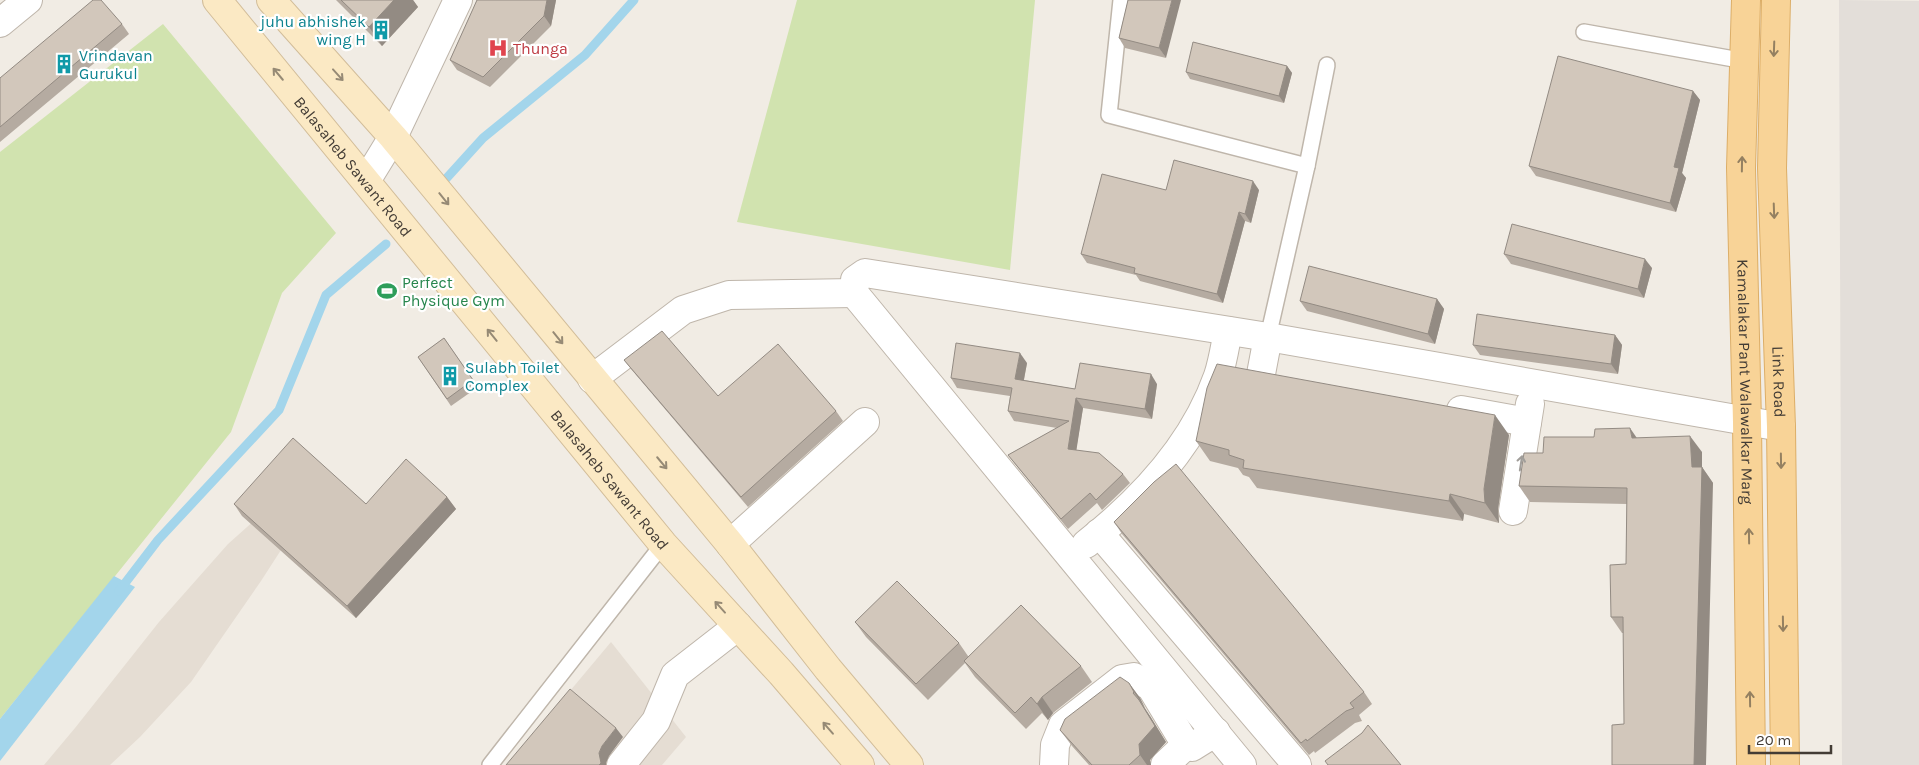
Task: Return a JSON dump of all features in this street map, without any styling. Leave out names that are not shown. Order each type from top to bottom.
[{"type":"main road","name":"Balasaheb Sawant Road","points":[[217,0],[663,544],[860,765]]},
{"type":"main road","points":[[271,0],[394,137],[730,544],[828,669],[909,765]]},
{"type":"main road","name":"Kamalakar Pant Walawalkar Marg","points":[[1746,0],[1741,168],[1747,422],[1751,765]]},
{"type":"main road","name":"Link Road","points":[[1776,0],[1772,168],[1781,427],[1785,765]]},
{"type":"street","points":[[0,23],[28,0]]},
{"type":"street","points":[[366,181],[394,137],[457,0]]},
{"type":"street","points":[[1242,765],[854,293],[855,280],[865,273],[1268,337],[1781,427]]},
{"type":"street","points":[[592,379],[682,310],[729,295],[854,293]]},
{"type":"street","points":[[1071,556],[1135,502],[1192,433],[1221,366],[1228,331]]},
{"type":"street","points":[[1261,374],[1268,337]]},
{"type":"street","points":[[1221,366],[1289,379]]},
{"type":"street","points":[[1513,512],[1533,384]]},
{"type":"street","points":[[1441,407],[1527,422]]},
{"type":"street","points":[[730,544],[865,422]]},
{"type":"street","points":[[1099,533],[1297,765]]},
{"type":"street","points":[[1120,617],[1150,592]]},
{"type":"street","points":[[621,765],[656,721],[675,675],[738,626]]},
{"type":"street","points":[[1054,765],[1055,745],[1063,725],[1122,679],[1134,677],[1150,686],[1186,745],[1192,747],[1216,732]]},
{"type":"street","points":[[1165,765],[1186,745]]},
{"type":"lane","points":[[1121,0],[1109,115],[1307,166]]},
{"type":"lane","points":[[1584,32],[1745,61]]},
{"type":"lane","points":[[1268,337],[1307,166],[1327,65]]},
{"type":"lane","points":[[490,765],[663,544]]},
{"type":"shaded area","points":[[1839,0],[1919,1],[1919,765],[1842,765]]},
{"type":"shaded area","points":[[321,488],[261,581],[191,682],[140,737],[110,765],[44,765],[159,622],[228,544],[275,502]]},
{"type":"shaded area","points":[[611,642],[686,737],[662,765],[508,765]]},
{"type":"green space","points":[[797,0],[1035,0],[1010,270],[737,222]]},
{"type":"green space","points":[[163,24],[336,233],[282,293],[231,432],[0,719],[0,152]]},
{"type":"water","points":[[114,576],[135,587],[0,761],[0,719]]},
{"type":"building","name":"Vrindavan Gurukul","points":[[93,0],[101,0],[122,24],[0,127],[0,78]]},
{"type":"building","points":[[341,0],[394,0],[369,27]]},
{"type":"building","name":"Thunga","points":[[477,0],[547,0],[544,16],[483,77],[450,60]]},
{"type":"building","points":[[1128,0],[1172,0],[1159,48],[1119,38]]},
{"type":"building","points":[[1193,42],[1287,66],[1279,96],[1186,72]]},
{"type":"building","points":[[1558,56],[1693,91],[1674,167],[1679,168],[1670,203],[1529,166]]},
{"type":"building","points":[[1174,160],[1253,181],[1245,214],[1239,212],[1217,294],[1134,273],[1135,268],[1081,254],[1102,174],[1166,190]]},
{"type":"building","points":[[1512,224],[1645,259],[1638,289],[1504,254]]},
{"type":"building","points":[[1309,266],[1437,299],[1428,334],[1300,301]]},
{"type":"building","points":[[1477,314],[1615,335],[1611,364],[1473,345]]},
{"type":"building","points":[[662,331],[718,396],[778,344],[836,411],[741,497],[624,360]]},
{"type":"building","name":"Sulabh Toilet Complex","points":[[444,338],[473,380],[447,399],[418,357]]},
{"type":"building","points":[[956,343],[1020,353],[1015,379],[1075,389],[1080,363],[1151,374],[1145,409],[1076,398],[1068,449],[1099,453],[1123,474],[1096,500],[1090,493],[1061,519],[1008,455],[1069,421],[1008,411],[1012,388],[951,378]]},
{"type":"building","points":[[1217,364],[1495,415],[1484,489],[1485,503],[1450,494],[1449,501],[1243,468],[1244,460],[1229,455],[1229,450],[1196,441],[1207,388]]},
{"type":"building","points":[[1630,428],[1632,438],[1690,436],[1692,467],[1702,467],[1694,765],[1612,765],[1612,725],[1624,724],[1623,617],[1611,617],[1610,565],[1626,564],[1627,488],[1519,486],[1524,453],[1543,453],[1544,437],[1594,437],[1595,429]]},
{"type":"building","points":[[293,438],[366,504],[406,459],[447,497],[347,606],[234,504]]},
{"type":"building","points":[[1176,464],[1364,692],[1350,703],[1354,708],[1346,711],[1307,741],[1306,739],[1301,743],[1114,522],[1154,482]]},
{"type":"building","points":[[897,581],[959,643],[916,684],[855,622]]},
{"type":"building","points":[[1021,605],[1081,666],[1042,697],[1037,704],[1031,697],[1015,713],[964,661]]},
{"type":"building","points":[[1120,677],[1129,683],[1133,693],[1155,726],[1139,744],[1140,755],[1129,765],[1092,765],[1060,730],[1065,719]]},
{"type":"building","points":[[570,689],[616,728],[599,753],[601,763],[599,765],[506,765]]},
{"type":"building","points":[[1368,725],[1401,765],[1328,765],[1325,761],[1362,733]]},
{"type":"waterway","points":[[444,181],[483,138],[585,55],[634,0]]},
{"type":"waterway","points":[[119,591],[158,540],[279,410],[326,295],[386,244]]},
{"type":"place","name":"juhu abhishek wing H","points":[[381,30]]},
{"type":"place","name":"Thunga","points":[[498,48]]},
{"type":"place","name":"Vrindavan Gurukul","points":[[64,64]]},
{"type":"place","name":"Perfect Physique Gym","points":[[387,291]]},
{"type":"place","name":"Sulabh Toilet Complex","points":[[450,376]]}]
